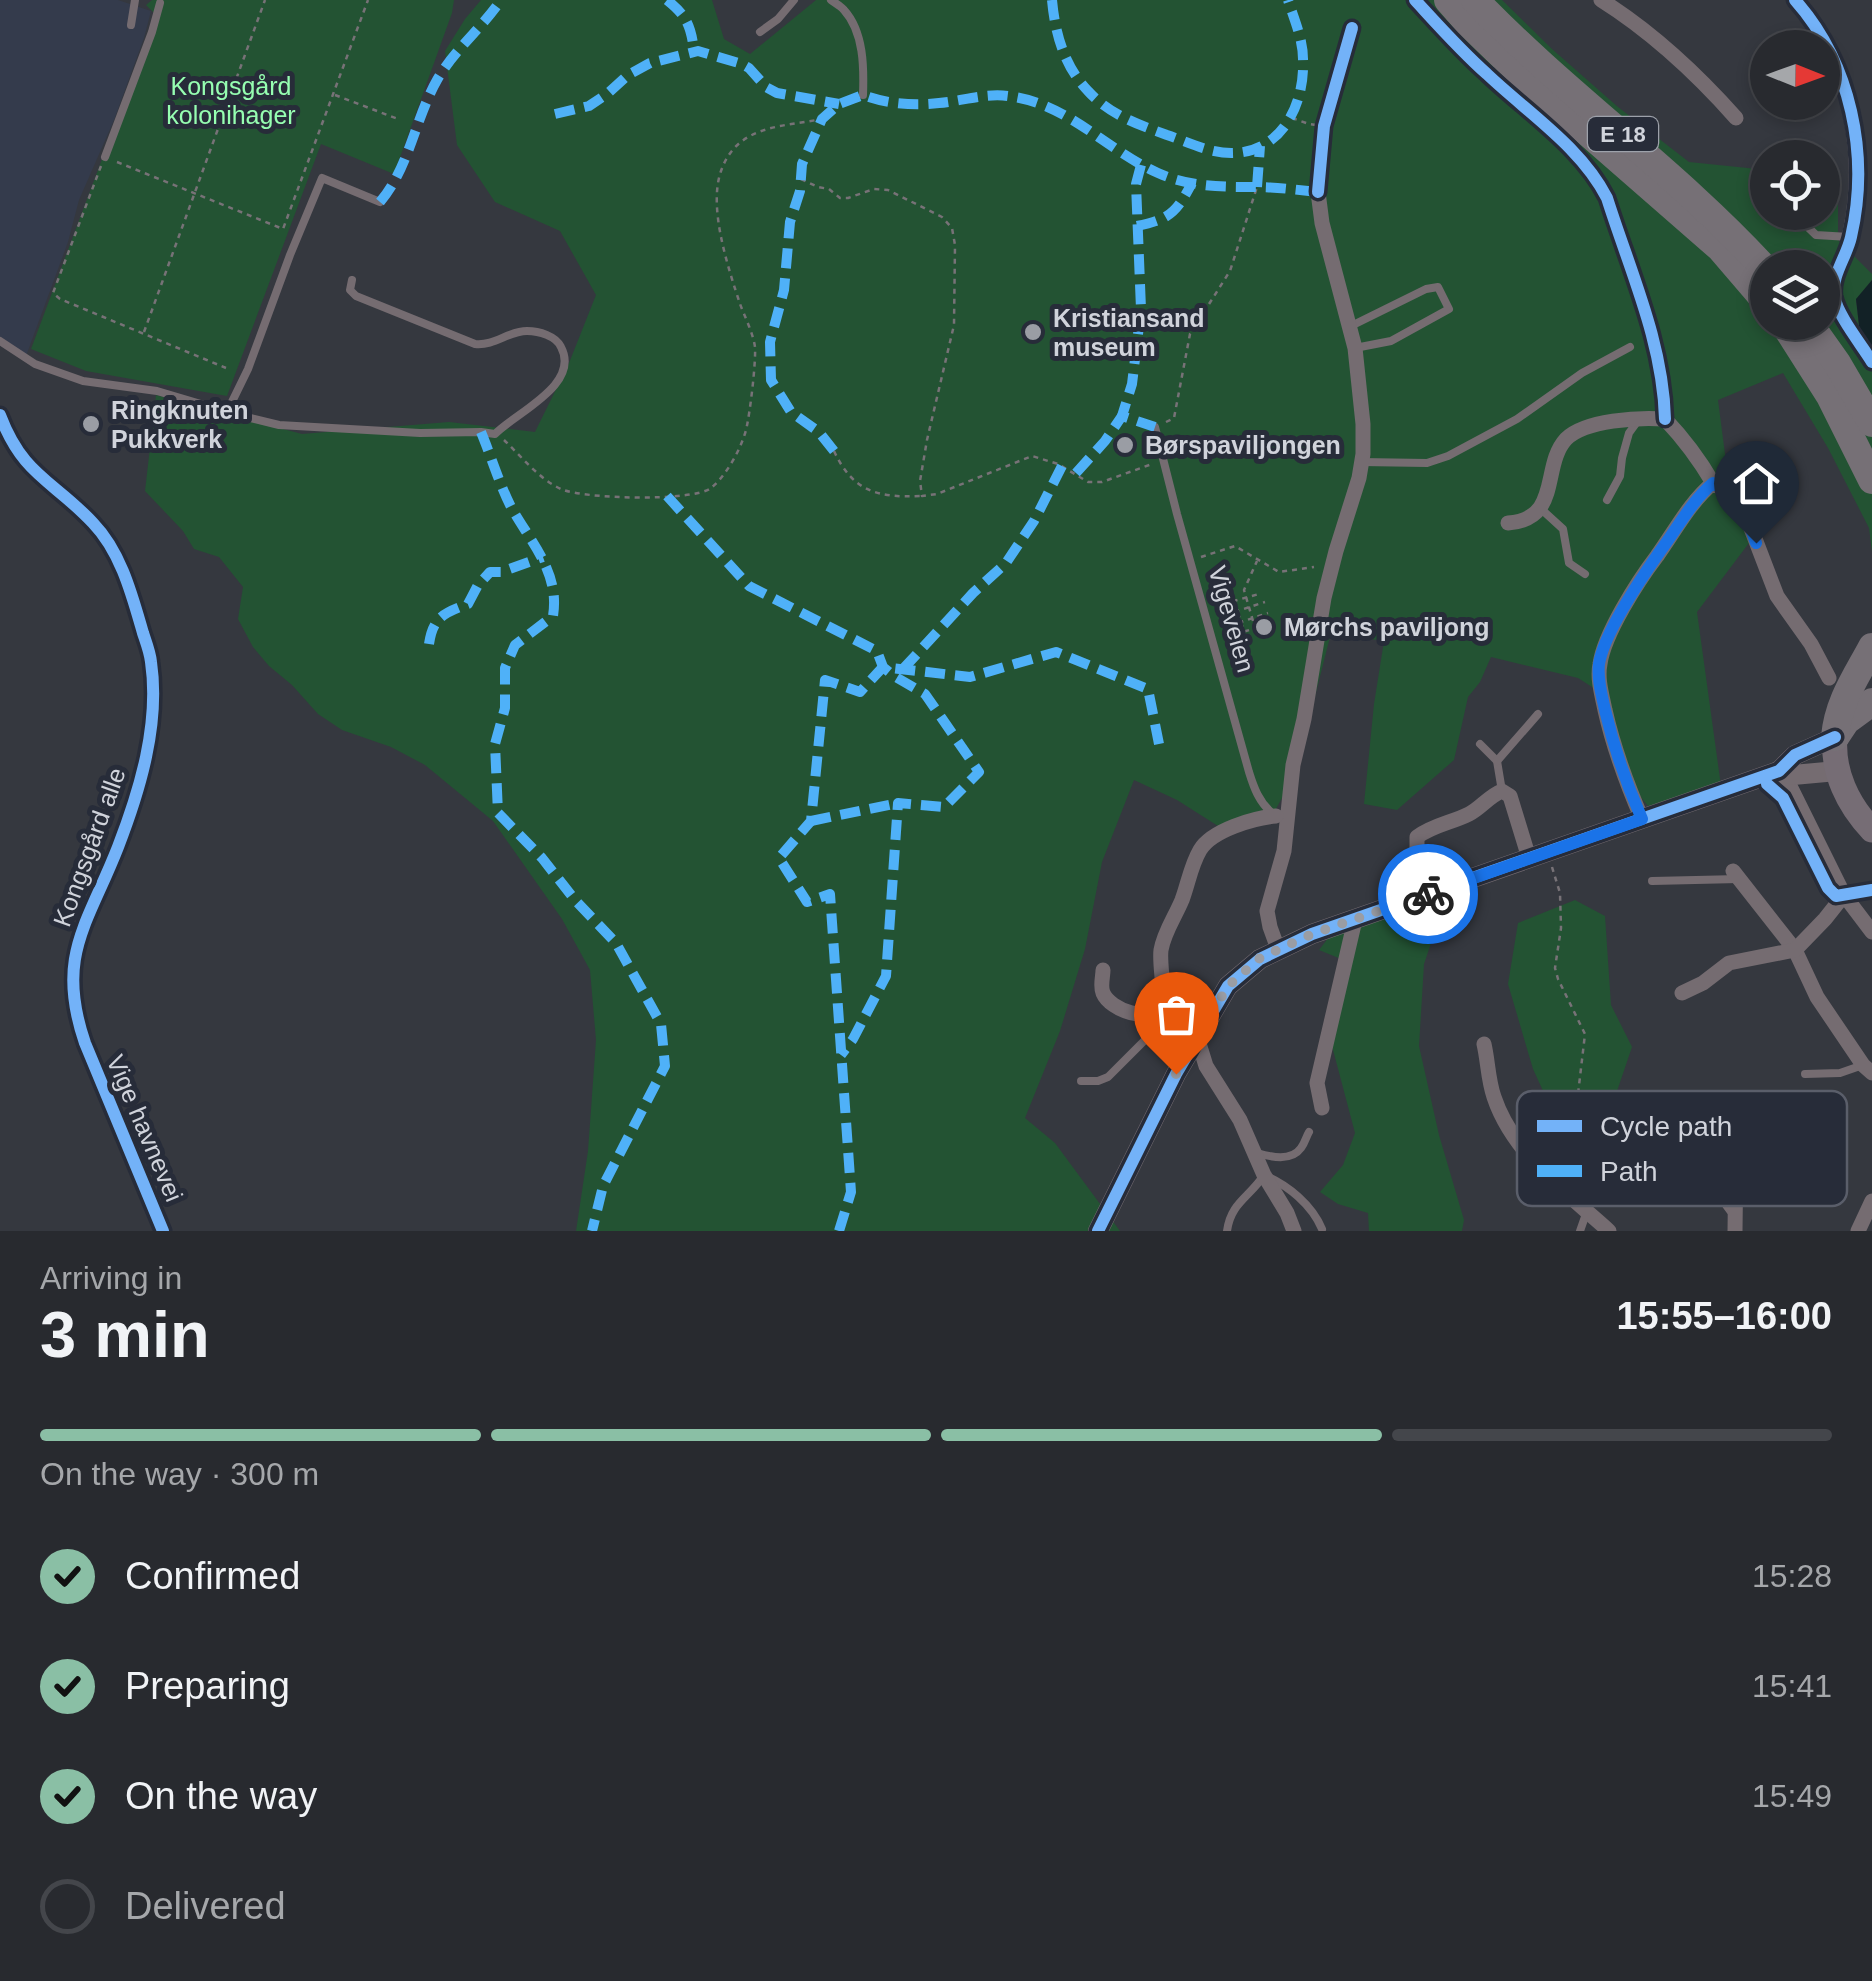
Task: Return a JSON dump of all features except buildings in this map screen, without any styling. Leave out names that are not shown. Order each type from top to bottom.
[{"type":"highway","name":"E 18","points":[[1448,0],[1524,76],[1720,248],[1750,283]]},
{"type":"highway","name":"E 18","points":[[1474,0],[1750,252]]},
{"type":"highway","points":[[1794,340],[1830,396],[1869,473],[1872,494]]},
{"type":"highway","points":[[1821,340],[1870,419]]},
{"type":"highway","points":[[1835,737],[1842,700],[1872,646]]},
{"type":"highway","points":[[1835,737],[1856,711],[1872,702]]},
{"type":"main road","points":[[1835,737],[1833,756],[1837,770],[1854,810],[1872,830]]},
{"type":"street","points":[[1601,0],[1655,39],[1736,118]]},
{"type":"street","points":[[1794,0],[1817,30]]},
{"type":"street","points":[[1840,71],[1865,178],[1840,267]]},
{"type":"street","points":[[1278,950],[1267,911],[1282,862],[1282,821],[1331,568],[1362,462],[1363,424],[1355,348],[1326,239],[1318,192]]},
{"type":"street","name":"Kongsgård alle","points":[[0,415],[23,460],[102,533],[128,581],[152,665],[152,718],[140,780],[117,850],[80,932],[74,958],[77,1014],[86,1043]]},
{"type":"street","points":[[1508,523],[1526,520],[1540,508],[1566,440],[1600,424],[1665,419],[1704,465],[1713,483],[1736,496],[1777,596],[1829,678]]},
{"type":"street","points":[[1642,819],[1625,783],[1611,738],[1599,667],[1604,646],[1638,586],[1692,505],[1713,483]]},
{"type":"street","points":[[1098,1231],[1196,1036],[1228,986],[1260,958],[1312,934],[1778,771],[1796,755],[1835,737]]},
{"type":"street","points":[[1778,771],[1793,775],[1837,770]]},
{"type":"street","points":[[1778,771],[1791,788],[1844,895],[1872,932]]},
{"type":"street","points":[[1416,862],[1417,837],[1469,814],[1492,794],[1502,791],[1510,796],[1538,855]]},
{"type":"street","points":[[1104,970],[1102,991],[1110,1002],[1140,1014],[1156,1010],[1162,1000],[1160,966],[1164,940],[1200,850],[1230,828],[1260,818],[1282,821]]},
{"type":"street","points":[[1736,875],[1795,950],[1818,997],[1867,1069]]},
{"type":"street","points":[[1682,993],[1729,963],[1795,950],[1844,895]]},
{"type":"street","points":[[1322,1108],[1318,1083],[1355,920]]},
{"type":"street","points":[[1196,1036],[1206,1066],[1240,1120],[1294,1231]]},
{"type":"street","name":"Vige havnevei","points":[[86,1043],[163,1231]]},
{"type":"street","points":[[1484,1044],[1494,1098],[1517,1139]]},
{"type":"street","points":[[1858,1231],[1872,1201]]},
{"type":"street","points":[[1582,1206],[1609,1231]]},
{"type":"lane","points":[[131,24],[135,0]]},
{"type":"lane","points":[[760,32],[794,0]]},
{"type":"lane","points":[[831,0],[844,10],[858,39],[864,72],[863,95]]},
{"type":"lane","points":[[104,157],[160,3]]},
{"type":"lane","points":[[227,412],[248,369],[322,178],[380,202]]},
{"type":"lane","points":[[1811,230],[1816,235],[1851,238]]},
{"type":"lane","points":[[0,341],[58,374],[157,392],[279,424],[431,433],[495,434],[541,400],[563,370],[563,350],[557,341],[537,332],[527,331],[488,345],[475,344],[356,296],[350,290],[352,280]]},
{"type":"lane","points":[[1351,326],[1426,289],[1438,287],[1449,309],[1391,341],[1355,348]]},
{"type":"lane","points":[[1362,462],[1427,463],[1448,456],[1517,419],[1582,374],[1630,347]]},
{"type":"lane","points":[[1607,500],[1620,476],[1628,433],[1639,419]]},
{"type":"lane","name":"Vigeveien","points":[[1156,427],[1256,792],[1264,806],[1282,821]]},
{"type":"lane","points":[[1540,508],[1563,529],[1569,563],[1585,574]]},
{"type":"lane","points":[[1497,761],[1538,714]]},
{"type":"lane","points":[[1480,744],[1497,761],[1502,791]]},
{"type":"lane","points":[[1652,881],[1736,875]]},
{"type":"lane","points":[[1082,1080],[1098,1082],[1108,1078],[1149,1036],[1155,1026],[1156,1010]]},
{"type":"lane","points":[[1805,1074],[1867,1069]]},
{"type":"lane","points":[[1253,1152],[1280,1158],[1290,1156],[1301,1149],[1309,1132]]},
{"type":"lane","points":[[1227,1231],[1236,1204],[1264,1175],[1298,1197],[1318,1218],[1322,1229]]},
{"type":"lane","points":[[1580,1231],[1588,1211]]},
{"type":"path","points":[[144,334],[265,0]]},
{"type":"path","points":[[226,368],[53,293],[104,157],[283,228],[368,0]]},
{"type":"path","points":[[334,95],[398,119]]},
{"type":"path","points":[[1292,118],[1323,133],[1328,111]]},
{"type":"path","points":[[495,434],[545,480],[575,494],[602,498],[677,496],[712,487],[733,459],[746,432],[755,351],[723,241],[716,193],[720,173],[731,149],[745,137],[822,119]]},
{"type":"path","points":[[801,179],[829,189],[840,198],[874,189],[888,190],[942,217],[952,228],[954,325],[926,440],[920,480],[922,496]]},
{"type":"path","points":[[1156,427],[1174,418],[1190,334],[1230,271],[1258,187]]},
{"type":"path","points":[[834,451],[848,476],[873,493],[892,497],[936,494],[1032,456],[1058,464],[1088,482],[1102,482],[1163,461]]},
{"type":"path","points":[[1190,560],[1235,546],[1279,572],[1331,568]]},
{"type":"path","points":[[1253,620],[1244,590],[1257,559]]},
{"type":"path","points":[[1223,604],[1259,594]]},
{"type":"path","points":[[1234,601],[1244,632]]},
{"type":"path","points":[[1225,616],[1265,602]]},
{"type":"path","points":[[1229,626],[1268,613]]},
{"type":"path","points":[[1213,641],[1253,629]]},
{"type":"path","points":[[1538,855],[1560,893],[1561,928],[1555,968],[1558,980],[1585,1034],[1578,1091]]},
{"type":"path","points":[[1587,1206],[1588,1211]]},
{"type":"shaded area","points":[[0,0],[118,0],[151,11],[114,120],[79,200],[68,242],[26,356],[0,343]]},
{"type":"shaded area","points":[[1872,280],[1872,351],[1860,334],[1856,299]]},
{"type":"green space","name":"Kongsgård kolonihager","points":[[152,0],[454,0],[394,174],[321,144],[227,396],[86,371],[31,349],[156,15],[146,5]]},
{"type":"green space","points":[[481,0],[712,0],[724,39],[750,54],[816,0],[1502,0],[1618,107],[1689,162],[1750,168],[1750,230],[1838,230],[1838,240],[1872,274],[1872,280],[1856,300],[1860,334],[1872,351],[1872,552],[1869,528],[1783,373],[1718,400],[1725,454],[1752,539],[1697,612],[1721,786],[1648,806],[1628,781],[1603,694],[1578,678],[1491,657],[1468,697],[1454,760],[1397,810],[1364,804],[1384,641],[1331,633],[1295,775],[1273,814],[1218,826],[1177,800],[1134,780],[1102,862],[1085,949],[1060,1031],[1025,1118],[1055,1143],[1120,1231],[576,1231],[588,1151],[596,1040],[590,970],[562,919],[493,821],[425,765],[391,747],[342,730],[318,714],[269,666],[238,619],[243,587],[219,557],[194,549],[183,531],[145,491],[156,395],[302,434],[449,422],[535,432],[596,295],[560,231],[495,202],[457,145],[445,51]]},
{"type":"green space","points":[[1449,890],[1424,964],[1419,1046],[1464,1220],[1462,1231],[1369,1231],[1368,1213],[1338,1204],[1320,1192],[1343,1165],[1355,1133],[1332,1046],[1341,959],[1319,950],[1346,915]]},
{"type":"green space","points":[[1575,900],[1605,916],[1611,1005],[1632,1047],[1617,1091],[1543,1091],[1508,984],[1518,923]]},
{"type":"marked path","points":[[380,202],[398,174],[437,80],[501,0]]},
{"type":"marked path","points":[[667,0],[687,22],[694,51]]},
{"type":"marked path","points":[[1052,0],[1058,37],[1067,60],[1096,99],[1145,127],[1225,153],[1266,144],[1288,122],[1295,108],[1303,76],[1303,52],[1288,0]]},
{"type":"marked path","points":[[555,114],[589,106],[650,63],[698,51],[742,64],[777,93],[839,104]]},
{"type":"marked path","points":[[834,451],[819,432],[791,412],[771,380],[770,342],[784,290],[790,222],[800,191],[802,164],[822,119],[839,104],[863,95],[920,104],[991,96],[1030,100],[1068,117],[1139,163],[1170,178],[1206,185],[1318,192]]},
{"type":"marked path","points":[[1257,187],[1260,146]]},
{"type":"marked path","points":[[1141,165],[1136,184],[1141,309],[1132,384],[1122,416],[1155,427]]},
{"type":"marked path","points":[[1137,226],[1171,213],[1192,183]]},
{"type":"marked path","points":[[1076,473],[1122,416]]},
{"type":"marked path","points":[[481,432],[511,507],[548,572],[554,600],[553,616],[515,645],[505,668],[505,708],[495,744],[498,813],[616,943],[661,1024],[665,1066],[603,1186],[592,1231]]},
{"type":"marked path","points":[[903,669],[1006,563],[1034,521],[1062,466]]},
{"type":"marked path","points":[[667,496],[749,586],[877,651],[883,667],[925,694],[979,772],[944,807],[898,803],[886,976],[841,1055]]},
{"type":"marked path","points":[[429,644],[437,622],[446,613],[468,604],[490,572],[543,557]]},
{"type":"marked path","points":[[839,1231],[851,1192],[830,894],[807,902],[779,858],[811,821],[825,680],[860,692],[883,667],[970,677],[1056,652],[1148,689],[1159,744]]},
{"type":"marked path","points":[[811,821],[898,803]]},
{"type":"cycle path","points":[[1415,0],[1477,65],[1568,147],[1607,198],[1652,334],[1665,419]]},
{"type":"cycle path","points":[[1795,0],[1830,52],[1851,111],[1858,174],[1856,206],[1834,296],[1872,362]]},
{"type":"cycle path","points":[[1318,192],[1324,126],[1352,28]]},
{"type":"cycle path","points":[[0,415],[29,465],[103,534],[130,589],[150,655],[153,709],[146,756],[126,825],[79,941],[73,986],[85,1043],[163,1231]]},
{"type":"cycle path","points":[[1098,1231],[1176,1074],[1228,986],[1260,959],[1312,934],[1779,771],[1795,755],[1835,737]]},
{"type":"cycle path","points":[[1767,784],[1783,798],[1828,888],[1836,896],[1872,890]]},
{"type":"way so far","points":[[1176,1074],[1228,986],[1260,958],[1312,934],[1428,894]]},
{"type":"place","name":"Kristiansand museum","points":[[1033,332]]},
{"type":"place","name":"Ringknuten Pukkverk","points":[[91,424]]},
{"type":"place","name":"Børspaviljongen","points":[[1125,445]]},
{"type":"place","name":"Mørchs paviljong","points":[[1264,627]]},
{"type":"route","points":[[1428,894],[1642,819],[1625,783],[1611,738],[1599,667],[1604,646],[1652,563],[1692,505],[1713,483],[1736,496],[1756,543]]}]
